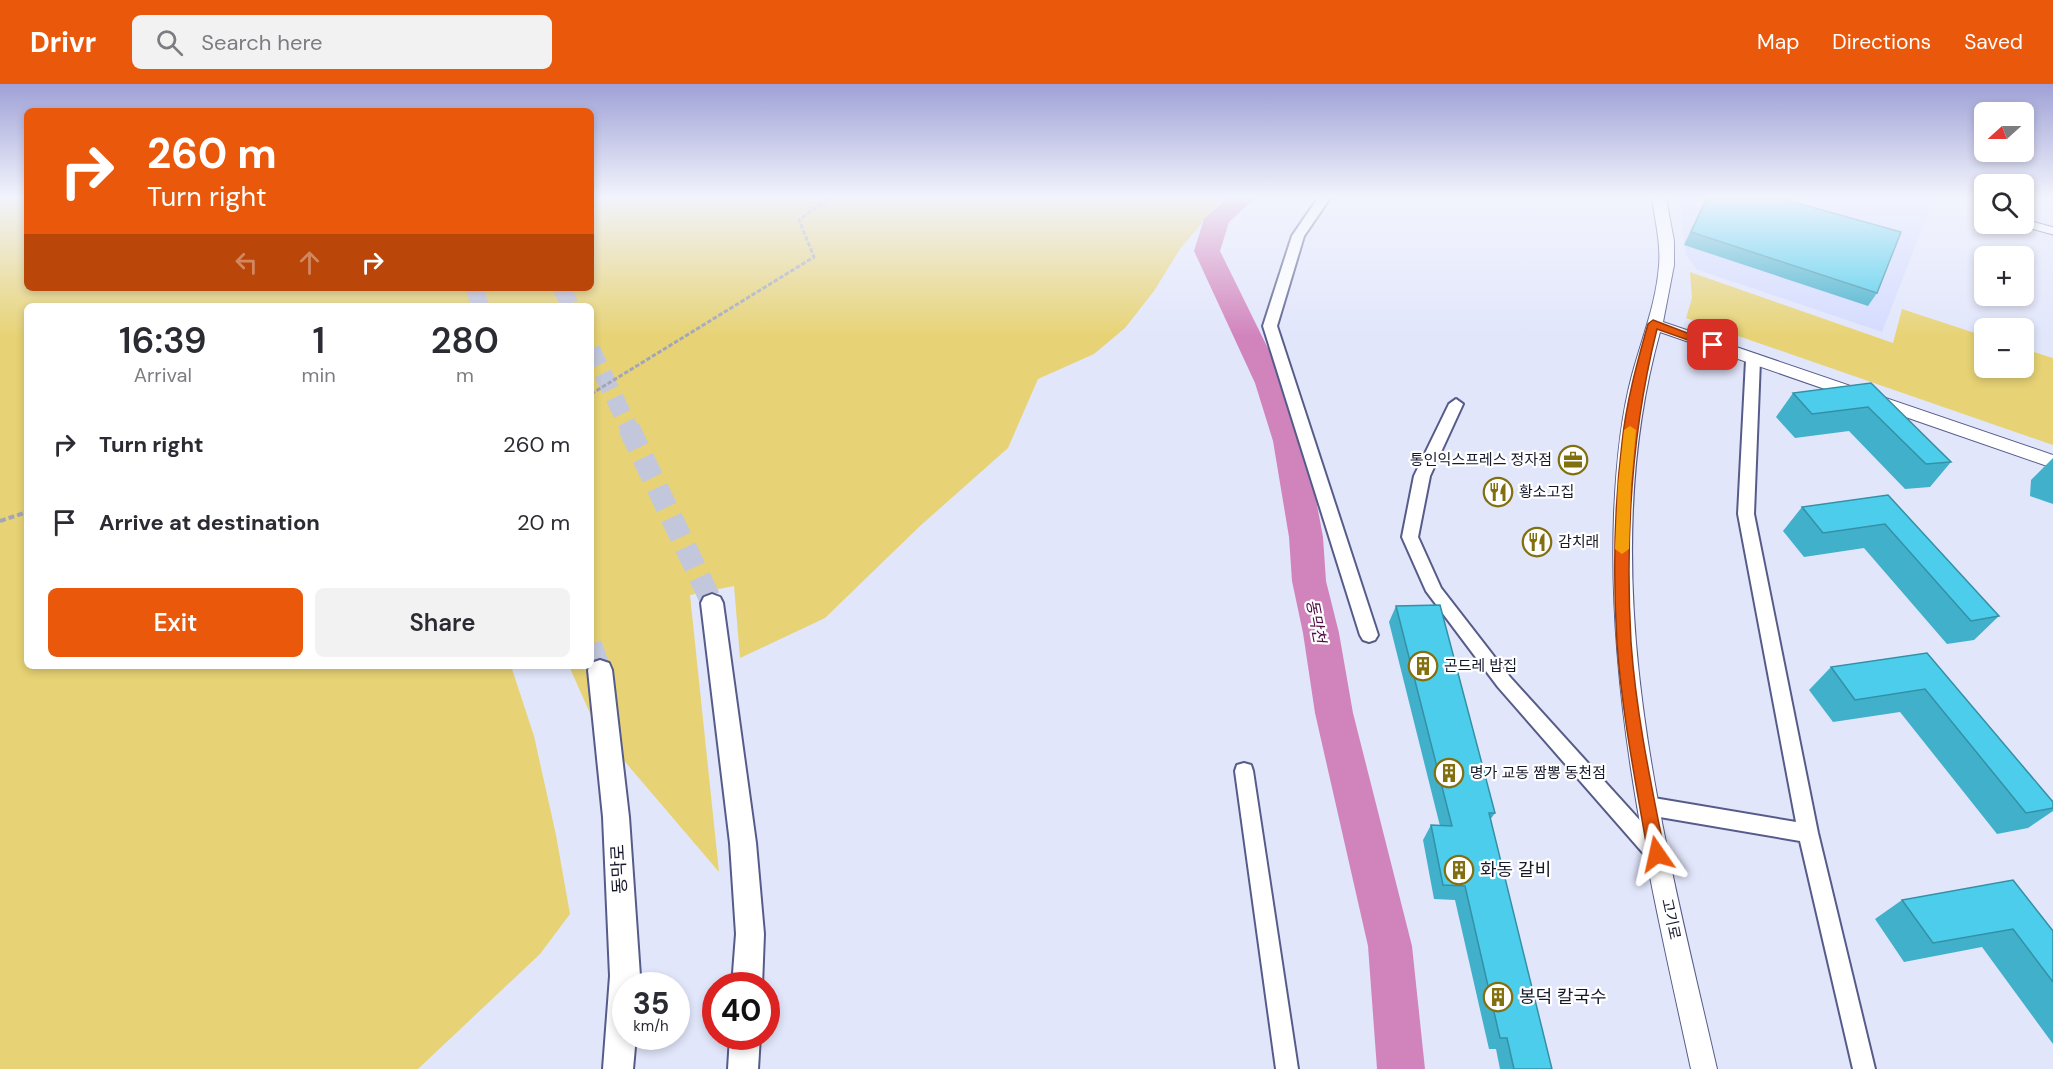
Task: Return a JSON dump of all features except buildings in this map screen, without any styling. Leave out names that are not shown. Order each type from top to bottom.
[{"type":"main road","points":[[712,603],[731,764],[744,843],[750,934],[748,972]]},
{"type":"main road","name":"동막로","points":[[600,670],[616,817],[625,976],[618,1069]]},
{"type":"main road","points":[[743,1069],[744,1050]]},
{"type":"street","points":[[1296,244],[1270,326],[1369,635]]},
{"type":"street","name":"고기로","points":[[1666,244],[1666,266],[1640,376],[1628,443],[1622,548],[1626,662],[1637,752],[1704,1069]]},
{"type":"street","points":[[1653,324],[2053,462]]},
{"type":"street","points":[[1753,360],[1746,514],[1808,833],[1864,1069]]},
{"type":"street","points":[[1456,404],[1422,476],[1410,537],[1434,591],[1504,682],[1657,854]]},
{"type":"street","points":[[1244,771],[1287,1069]]},
{"type":"street","points":[[1648,806],[1808,833]]},
{"type":"path","points":[[594,392],[814,257],[809,244]]},
{"type":"path","points":[[0,521],[24,513]]},
{"type":"shaded area","points":[[0,244],[24,244],[24,291],[594,291],[594,244],[1184,244],[1154,291],[1125,328],[1094,354],[1038,379],[1008,448],[920,526],[825,618],[740,658],[734,586],[690,595],[719,872],[597,729],[570,669],[594,669],[594,303],[24,303],[24,669],[512,669],[534,736],[556,835],[570,914],[540,954],[418,1069],[0,1069]]},
{"type":"shaded area","points":[[1684,244],[1916,244],[1882,332],[1696,269],[1685,253]]},
{"type":"shaded area","points":[[1690,272],[1893,343],[1902,309],[1974,333],[1974,378],[2034,378],[2034,352],[2053,358],[2053,445],[1686,318],[1692,298]]},
{"type":"waterway","name":"동막천","points":[[1209,244],[1207,251],[1270,383],[1289,441],[1306,537],[1309,581],[1321,633],[1334,713],[1390,946],[1401,1069]]},
{"type":"tunnel","points":[[476,291],[479,303]]},
{"type":"tunnel","points":[[563,291],[569,303]]},
{"type":"tunnel","points":[[594,355],[630,430]]},
{"type":"tunnel","points":[[629,428],[712,603]]},
{"type":"tunnel","points":[[594,653],[600,670]]},
{"type":"slow traffic","points":[[1622,549],[1624,485],[1630,430]]},
{"type":"place","name":"통인익스프레스 정자점","points":[[1573,460]]},
{"type":"place","name":"황소고집","points":[[1498,492]]},
{"type":"place","name":"감치래","points":[[1537,542]]},
{"type":"place","name":"곤드레 밥집","points":[[1423,666]]},
{"type":"place","name":"명가 교동 짬뽕 동천점","points":[[1449,773]]},
{"type":"place","name":"화동 갈비","points":[[1459,870]]},
{"type":"place","name":"봉덕 칼국수","points":[[1498,997]]},
{"type":"route","points":[[1657,854],[1637,752],[1624,643],[1622,548],[1628,443],[1635,397],[1653,324],[1713,345]]}]
